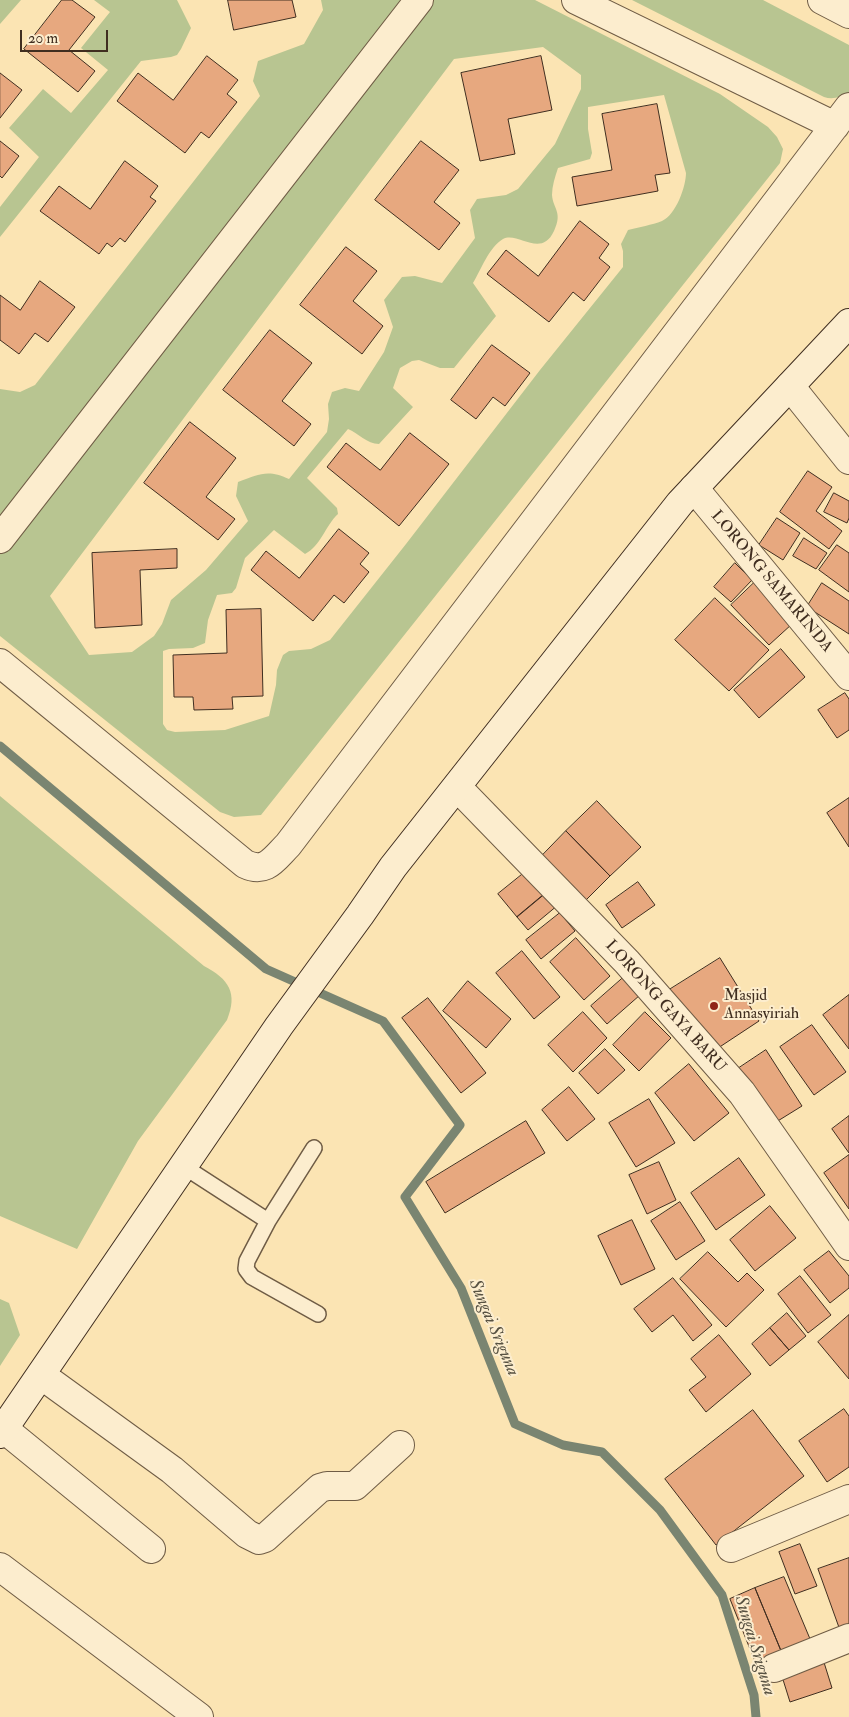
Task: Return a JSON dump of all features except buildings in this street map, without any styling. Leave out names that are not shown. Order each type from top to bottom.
[{"type":"street","points":[[0,539],[419,0]]},
{"type":"street","points":[[0,663],[245,864],[261,868],[272,861],[288,845],[842,116],[576,0]]},
{"type":"street","points":[[822,0],[849,14]]},
{"type":"street","points":[[151,1549],[2,1432],[279,1026],[394,866],[668,518],[849,323]]},
{"type":"street","points":[[790,386],[849,460]]},
{"type":"street","name":"LORONG SAMARINDA","points":[[694,488],[849,676]]},
{"type":"street","name":"LORONG GAYA BARU","points":[[457,787],[627,962],[742,1093],[849,1246]]},
{"type":"street","points":[[41,1375],[172,1470],[247,1534],[259,1540],[265,1538],[320,1488],[327,1486],[355,1486],[400,1445]]},
{"type":"street","points":[[731,1548],[849,1499]]},
{"type":"street","points":[[0,1567],[199,1717]]},
{"type":"street","points":[[774,1668],[849,1638]]},
{"type":"lane","points":[[314,1148],[268,1221],[247,1261],[246,1268],[252,1277],[318,1314]]},
{"type":"lane","points":[[183,1166],[268,1221]]},
{"type":"green space","points":[[0,0],[21,0],[0,24]]},
{"type":"green space","points":[[94,0],[177,0],[191,28],[177,55],[141,61],[0,237],[0,207],[39,157],[9,128],[43,89],[71,113],[108,70],[81,48],[110,12]]},
{"type":"green space","points":[[321,0],[535,0],[720,94],[768,127],[777,137],[783,149],[780,163],[261,815],[234,817],[220,812],[0,636],[0,389],[20,392],[35,385],[260,96],[253,81],[258,61],[304,44],[323,10]],"holes":[[[543,47],[581,75],[581,89],[555,144],[518,189],[506,195],[477,199],[470,210],[475,238],[442,283],[415,276],[402,277],[384,300],[393,327],[384,352],[359,391],[345,388],[332,392],[328,404],[329,419],[327,432],[289,479],[269,473],[238,482],[236,496],[248,521],[206,570],[171,600],[162,624],[154,636],[132,652],[89,655],[50,596],[454,59]],[[664,95],[686,173],[682,192],[672,213],[662,221],[628,230],[621,244],[623,267],[540,370],[330,640],[311,649],[289,651],[283,655],[277,670],[276,685],[269,716],[225,730],[175,732],[167,730],[163,724],[163,651],[193,648],[205,643],[208,620],[217,595],[232,593],[236,588],[245,558],[274,530],[305,554],[315,546],[338,514],[337,508],[307,478],[348,429],[370,442],[379,444],[413,407],[393,388],[400,368],[412,361],[419,360],[440,368],[454,368],[496,316],[473,283],[489,253],[503,239],[515,238],[536,244],[543,243],[549,239],[557,225],[558,219],[552,195],[558,168],[590,159],[592,153],[588,129],[588,107]]]},
{"type":"green space","points":[[632,0],[763,0],[849,45],[849,93],[840,97],[824,97]]},
{"type":"green space","points":[[0,796],[204,966],[220,976],[231,994],[232,1002],[227,1020],[138,1141],[77,1249],[0,1216]]},
{"type":"green space","points":[[0,1299],[9,1303],[20,1335],[0,1366]]},
{"type":"waterway","name":"Sungai Sriguna","points":[[0,746],[266,969],[383,1021],[460,1125],[405,1197],[461,1288],[515,1424],[563,1445],[602,1452],[660,1510],[722,1595],[754,1695],[756,1717]]},
{"type":"place","name":"Masjid Annasyiriah","points":[[714,1006]]}]
